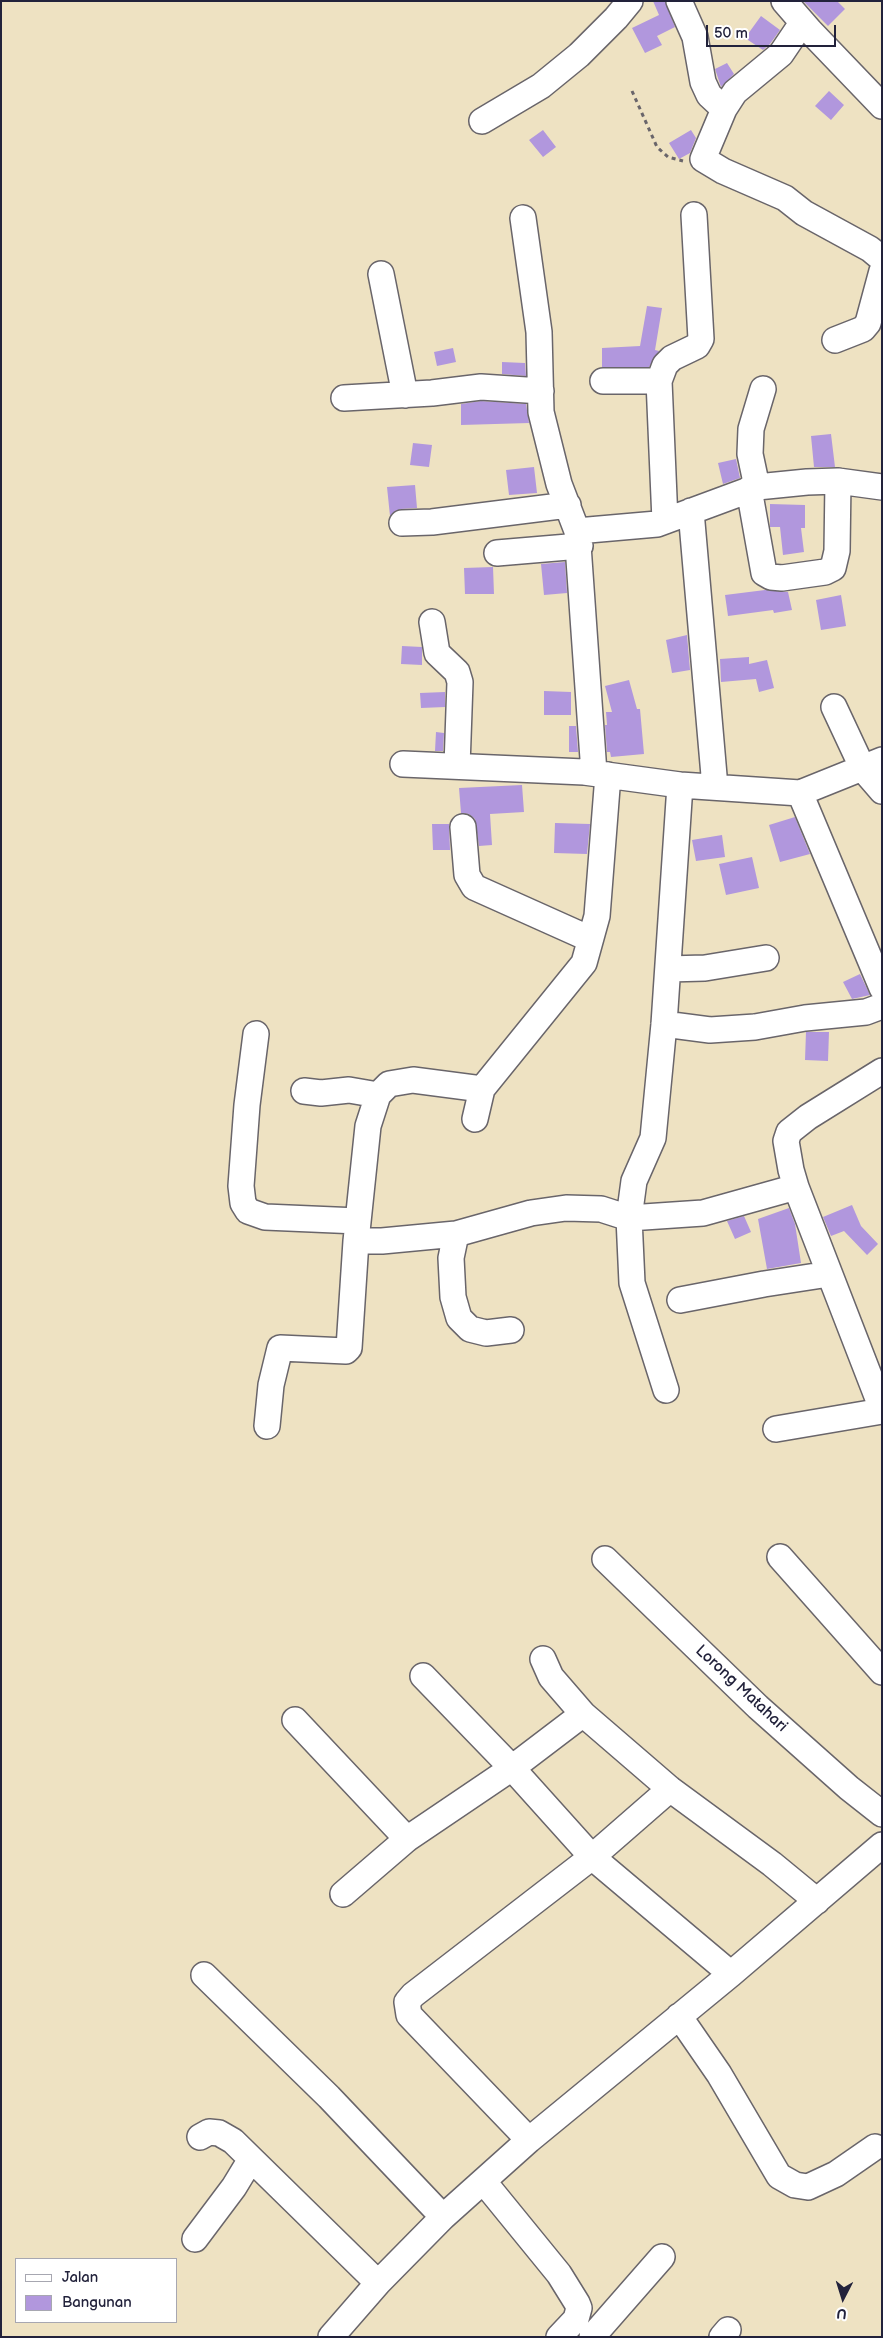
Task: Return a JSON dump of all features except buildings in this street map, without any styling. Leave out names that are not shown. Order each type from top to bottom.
[{"type":"street","points":[[482,122],[549,79],[579,55],[630,1]]},
{"type":"street","points":[[679,1],[695,38],[703,82],[709,95],[724,109]]},
{"type":"street","points":[[784,1],[802,23],[882,106]]},
{"type":"street","points":[[802,23],[781,54],[735,92],[724,109],[703,158],[723,171],[785,198],[804,213],[870,249],[882,259]]},
{"type":"street","points":[[665,521],[659,381],[665,365],[672,358],[697,346],[701,339],[694,215]]},
{"type":"street","points":[[476,1119],[482,1089],[584,963],[597,916],[601,774],[578,539],[568,505],[559,484],[541,412],[539,332],[523,218]]},
{"type":"street","points":[[835,340],[863,329],[868,323],[882,271]]},
{"type":"street","points":[[382,274],[405,396]]},
{"type":"street","points":[[603,381],[659,381]]},
{"type":"street","points":[[344,398],[405,396],[481,387],[541,391]]},
{"type":"street","points":[[763,389],[751,429],[750,454],[764,573],[771,578],[782,578],[825,572],[833,568],[837,551],[838,481]]},
{"type":"street","points":[[497,553],[665,521],[753,488],[807,482],[838,481],[882,488]]},
{"type":"street","points":[[402,523],[432,522],[568,505]]},
{"type":"street","points":[[691,511],[715,787]]},
{"type":"street","points":[[432,622],[437,652],[457,672],[460,682],[457,766]]},
{"type":"street","points":[[834,707],[872,764],[882,791]]},
{"type":"street","points":[[403,764],[601,774],[680,785],[800,793],[872,764]]},
{"type":"street","points":[[666,1390],[632,1283],[629,1218],[634,1181],[653,1138],[664,1024],[680,785]]},
{"type":"street","points":[[800,793],[882,988]]},
{"type":"street","points":[[462,827],[467,875],[474,887],[590,939]]},
{"type":"street","points":[[668,969],[705,968],[766,958]]},
{"type":"street","points":[[664,1024],[710,1030],[755,1027],[805,1018],[866,1012],[882,1006]]},
{"type":"street","points":[[256,1034],[247,1106],[241,1186],[243,1203],[248,1211],[265,1217],[357,1231],[382,1241],[456,1234],[531,1213],[566,1208],[601,1209],[629,1218],[703,1213],[796,1187]]},
{"type":"street","points":[[776,1429],[882,1410],[796,1187],[786,1150],[789,1132],[808,1117],[882,1072]]},
{"type":"street","points":[[267,1426],[271,1385],[280,1348],[346,1351],[349,1348],[357,1231],[368,1126],[378,1095],[389,1084],[413,1080],[482,1089]]},
{"type":"street","points":[[304,1091],[320,1093],[349,1090],[378,1095]]},
{"type":"street","points":[[456,1234],[451,1258],[453,1296],[459,1318],[470,1329],[486,1333],[511,1330]]},
{"type":"street","points":[[680,1300],[829,1274]]},
{"type":"street","points":[[780,1557],[882,1672]]},
{"type":"street","name":"Lorong Matahari","points":[[605,1559],[758,1707],[849,1788],[882,1814]]},
{"type":"street","points":[[544,1659],[551,1677],[583,1714],[670,1789],[772,1864],[817,1901]]},
{"type":"street","points":[[423,1676],[512,1768],[592,1857],[731,1974]]},
{"type":"street","points":[[343,1894],[407,1839],[512,1768],[583,1714]]},
{"type":"street","points":[[295,1720],[407,1839]]},
{"type":"street","points":[[528,2140],[409,2015],[407,2002],[413,1994],[592,1857],[670,1789]]},
{"type":"street","points":[[331,2337],[378,2282],[443,2217],[484,2182],[528,2140],[731,1974],[881,1847]]},
{"type":"street","points":[[204,1975],[329,2097],[443,2217]]},
{"type":"street","points":[[679,2016],[719,2074],[779,2176],[795,2184],[808,2186],[836,2174],[875,2147]]},
{"type":"street","points":[[200,2137],[209,2132],[219,2133],[233,2141],[378,2282]]},
{"type":"street","points":[[196,2239],[234,2188],[251,2159]]},
{"type":"street","points":[[484,2182],[559,2274],[577,2303],[579,2314],[559,2337]]},
{"type":"street","points":[[592,2337],[662,2257]]},
{"type":"path","points":[[632,91],[657,147],[668,157],[679,161],[703,158]]}]
